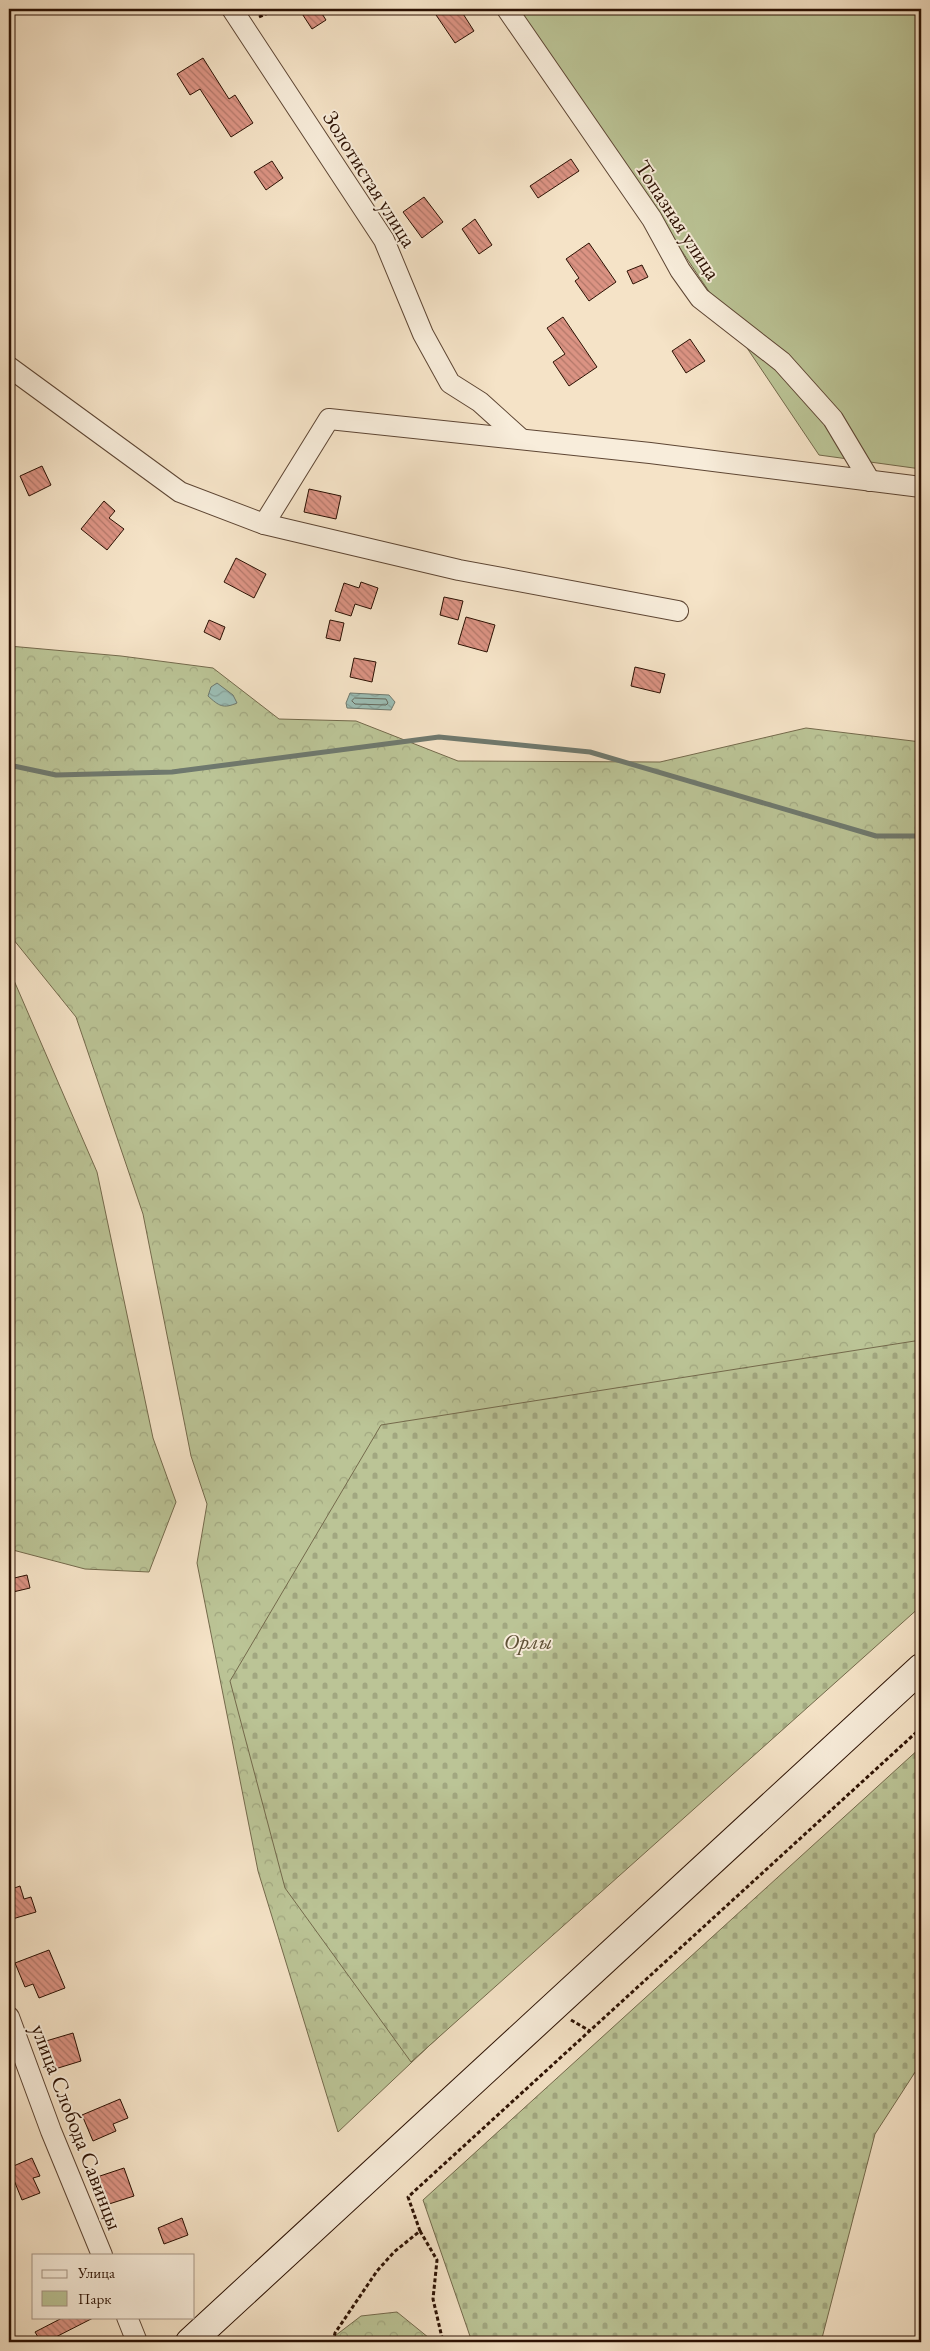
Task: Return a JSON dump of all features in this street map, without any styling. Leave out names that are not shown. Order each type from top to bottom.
[{"type":"main road","points":[[190,2342],[921,1668]]},
{"type":"street","name":"Золотистая улица","points":[[232,9],[384,240],[423,334],[450,383],[480,402],[521,439]]},
{"type":"street","name":"Топазная улица","points":[[507,9],[652,219],[680,270],[700,298],[782,362],[833,419],[870,481]]},
{"type":"street","points":[[9,367],[180,492],[264,524],[459,570],[678,611]]},
{"type":"street","points":[[264,524],[329,419],[650,453],[921,487]]},
{"type":"street","name":"улица Слобода Савинцы","points":[[9,2017],[51,2131],[102,2254]]},
{"type":"street","points":[[127,2318],[137,2342]]},
{"type":"path","points":[[443,2342],[433,2299],[437,2260],[420,2231],[408,2197],[921,1728]]},
{"type":"path","points":[[334,2342],[335,2333],[377,2271],[394,2252],[420,2231]]},
{"type":"green space","points":[[519,9],[921,9],[921,469],[819,455]]},
{"type":"green space","points":[[9,646],[121,656],[213,668],[279,719],[356,721],[458,761],[660,762],[806,728],[921,742],[921,1581],[338,2132],[258,1871],[197,1563],[207,1504],[191,1456],[143,1214],[76,1017],[9,934]]},
{"type":"green space","points":[[9,969],[97,1172],[153,1438],[176,1502],[149,1572],[85,1569],[9,1549]]},
{"type":"green space","name":"Орлы","points":[[921,1340],[921,1606],[411,2062],[285,1888],[230,1681],[381,1425]]},
{"type":"green space","points":[[921,1747],[921,2063],[875,2134],[821,2342],[472,2342],[423,2200]]},
{"type":"green space","points":[[397,2312],[434,2342],[327,2342],[361,2316]]},
{"type":"water","points":[[217,683],[233,695],[237,703],[221,706],[208,696],[211,687]]},
{"type":"water","points":[[350,693],[389,695],[395,702],[391,710],[347,708],[346,703]]},
{"type":"building","points":[[299,9],[319,9],[326,20],[312,29]]},
{"type":"building","points":[[432,9],[460,9],[474,31],[455,43]]},
{"type":"building","points":[[203,58],[229,99],[235,95],[253,123],[231,137],[200,89],[190,95],[177,74]]},
{"type":"building","points":[[571,159],[579,171],[538,198],[530,186]]},
{"type":"building","points":[[272,161],[283,178],[266,190],[254,172]]},
{"type":"building","points":[[424,197],[443,222],[422,238],[403,212]]},
{"type":"building","points":[[475,219],[492,245],[479,254],[462,229]]},
{"type":"building","points":[[589,243],[616,282],[589,301],[575,281],[579,278],[566,259]]},
{"type":"building","points":[[642,265],[648,277],[633,284],[627,271]]},
{"type":"building","points":[[563,317],[597,367],[569,386],[553,362],[565,354],[547,328]]},
{"type":"building","points":[[690,339],[705,361],[686,373],[672,351]]},
{"type":"building","points":[[42,466],[51,485],[29,496],[20,476]]},
{"type":"building","points":[[309,489],[341,496],[336,519],[304,512]]},
{"type":"building","points":[[104,501],[115,511],[109,518],[124,529],[107,550],[81,529]]},
{"type":"building","points":[[236,558],[266,574],[254,598],[224,582]]},
{"type":"building","points":[[361,582],[378,588],[371,609],[355,604],[351,616],[335,611],[344,583],[359,588]]},
{"type":"building","points":[[444,597],[463,601],[458,620],[440,615]]},
{"type":"building","points":[[466,617],[495,625],[487,652],[458,644]]},
{"type":"building","points":[[209,620],[225,627],[220,640],[204,632]]},
{"type":"building","points":[[330,620],[344,623],[340,641],[326,638]]},
{"type":"building","points":[[354,658],[376,662],[372,682],[350,677]]},
{"type":"building","points":[[635,667],[665,674],[660,693],[631,686]]},
{"type":"building","points":[[27,1575],[30,1588],[13,1592],[10,1579]]},
{"type":"building","points":[[20,1886],[24,1899],[31,1897],[36,1912],[9,1920],[9,1890]]},
{"type":"building","points":[[49,1950],[65,1988],[39,1998],[33,1984],[25,1987],[15,1963]]},
{"type":"building","points":[[73,2033],[81,2061],[55,2069],[46,2041]]},
{"type":"building","points":[[120,2099],[128,2118],[113,2124],[116,2131],[93,2141],[82,2115]]},
{"type":"building","points":[[32,2158],[40,2176],[33,2178],[40,2193],[22,2200],[9,2168]]},
{"type":"building","points":[[124,2168],[134,2196],[106,2205],[97,2177]]},
{"type":"building","points":[[182,2218],[188,2235],[164,2244],[158,2228]]},
{"type":"building","points":[[62,2318],[93,2318],[46,2342],[41,2342],[35,2332]]},
{"type":"waterway","points":[[9,765],[56,775],[172,772],[439,737],[590,752],[876,836],[921,836]]}]
